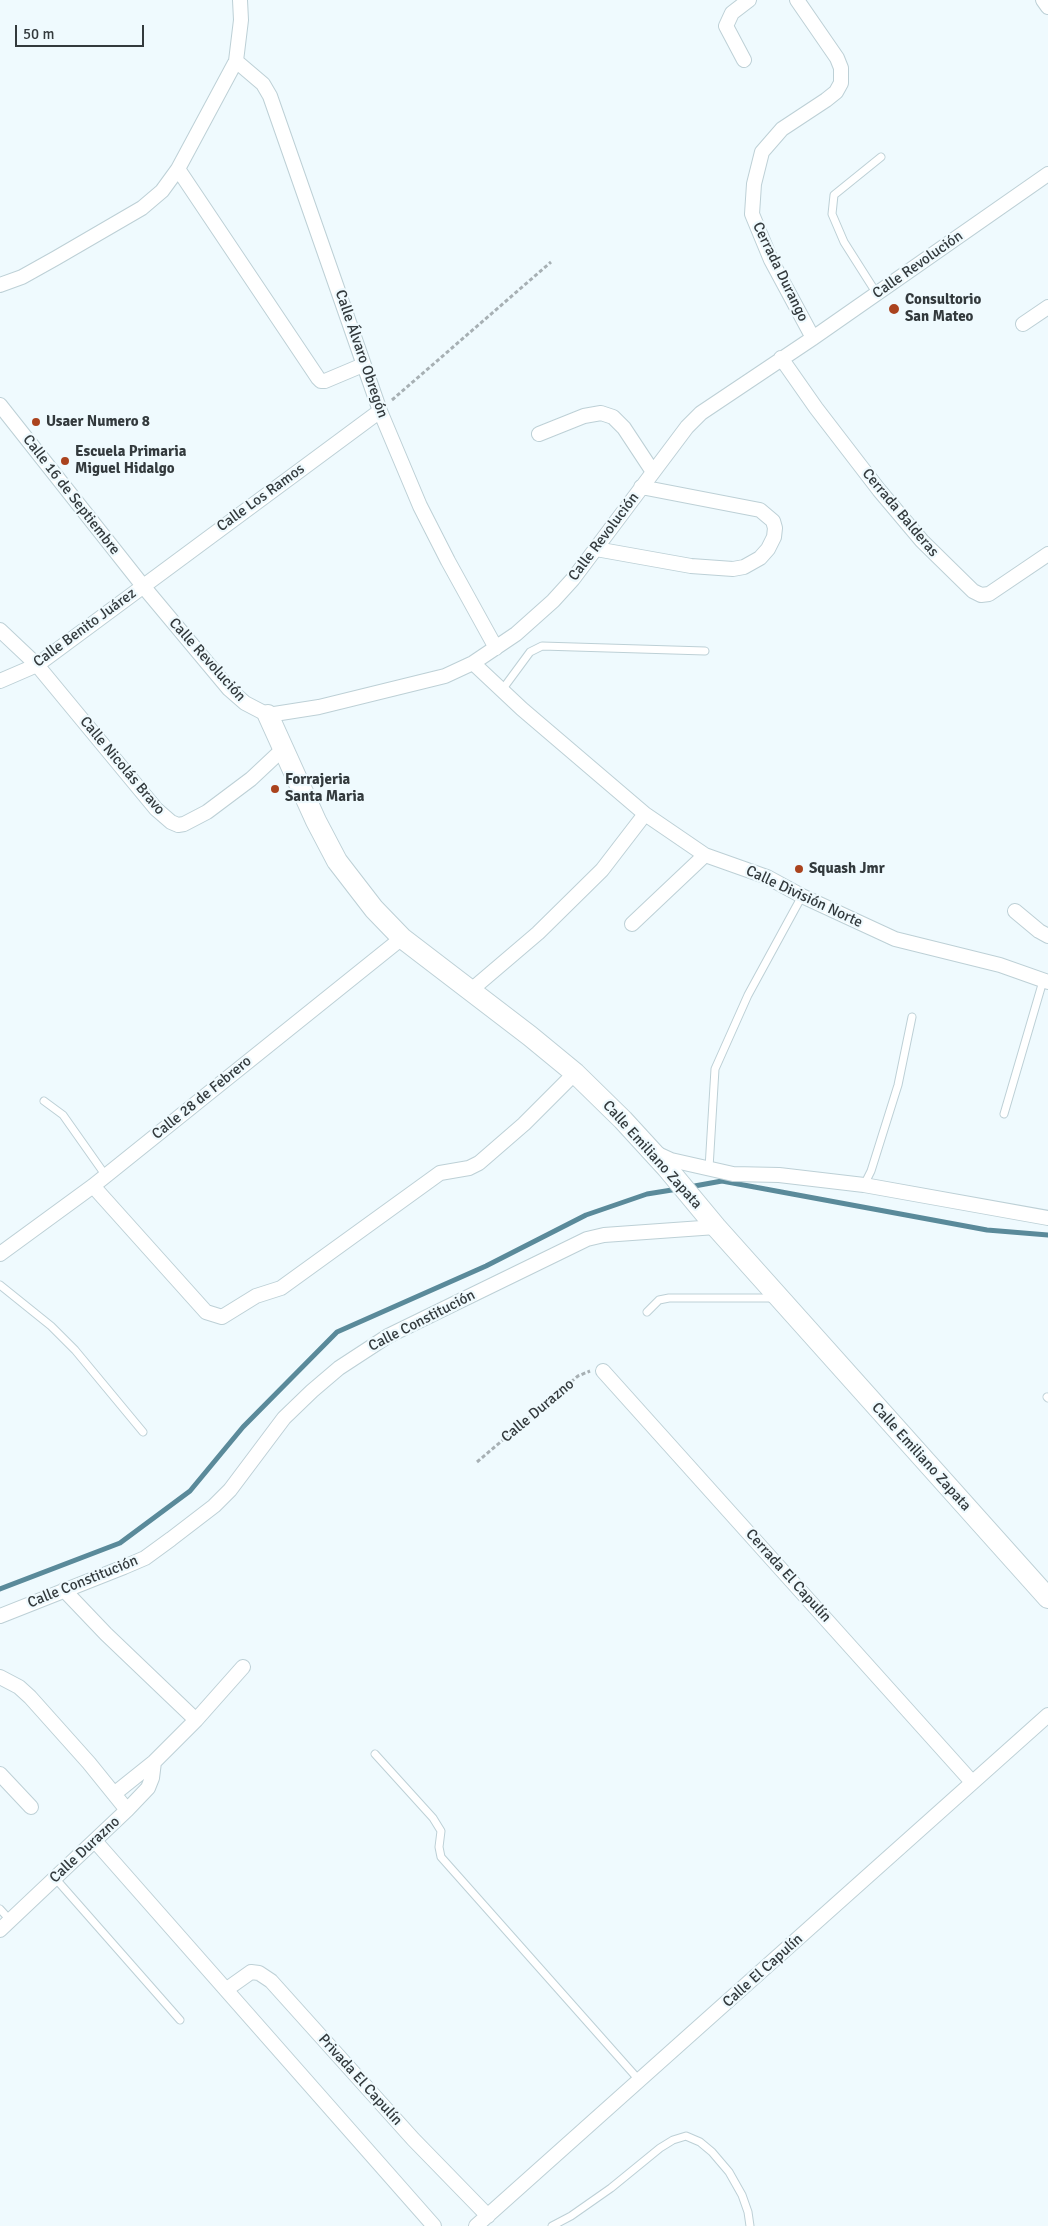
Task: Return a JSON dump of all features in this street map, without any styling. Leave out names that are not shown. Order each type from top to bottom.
[{"type":"street","points":[[0,285],[22,277],[56,258],[142,208],[162,191],[178,168],[236,61],[241,20],[240,0]]},
{"type":"street","points":[[744,60],[726,26],[732,14],[749,0]]},
{"type":"street","name":"Cerrada Durango","points":[[796,0],[836,58],[842,77],[836,92],[782,129],[770,140],[762,152],[756,167],[752,214],[760,236],[813,338]]},
{"type":"street","points":[[1043,0],[1048,7]]},
{"type":"street","name":"Calle Álvaro Obregón","points":[[236,61],[263,84],[270,96],[380,411],[420,506],[496,648]]},
{"type":"street","points":[[178,168],[318,378],[321,381],[325,381],[363,365]]},
{"type":"street","name":"Calle Revolución","points":[[143,586],[229,689],[245,703],[268,715],[319,707],[445,676],[473,663],[496,648],[516,634],[553,602],[596,550],[687,427],[701,413],[813,338],[1048,174]]},
{"type":"street","points":[[1023,324],[1048,307]]},
{"type":"street","name":"Cerrada Balderas","points":[[781,358],[878,490],[922,541],[973,591],[981,596],[989,594],[1048,554]]},
{"type":"street","name":"Calle 16 de Septiembre","points":[[0,405],[143,586]]},
{"type":"street","name":"Calle Los Ramos","points":[[143,586],[380,411]]},
{"type":"street","points":[[539,434],[584,416],[601,413],[613,417],[624,428],[653,472]]},
{"type":"street","points":[[596,550],[691,566],[733,569],[744,567],[760,558],[768,549],[774,537],[775,528],[772,520],[760,510],[641,487]]},
{"type":"street","name":"Calle Benito Juárez","points":[[0,681],[37,665],[143,586]]},
{"type":"street","name":"Calle Nicolás Bravo","points":[[0,630],[37,665],[156,809],[172,822],[184,824],[207,812],[251,779],[283,749]]},
{"type":"street","name":"Calle División Norte","points":[[473,663],[646,814],[705,856],[767,877],[802,896],[895,939],[1000,965],[1046,981]]},
{"type":"street","name":"Calle Emiliano Zapata","points":[[268,715],[337,861],[357,890],[402,938],[530,1036],[575,1073],[624,1120],[667,1168],[710,1221],[1048,1598]]},
{"type":"street","points":[[470,991],[538,933],[602,870],[646,814]]},
{"type":"street","points":[[632,924],[705,856]]},
{"type":"street","points":[[1015,911],[1048,936]]},
{"type":"street","name":"Calle 28 de Febrero","points":[[0,1254],[106,1176],[402,938]]},
{"type":"street","points":[[92,1186],[206,1312],[222,1316],[256,1296],[281,1288],[440,1173],[469,1168],[479,1163],[546,1103],[575,1073]]},
{"type":"street","points":[[653,1153],[672,1160],[733,1174],[779,1175],[864,1185],[1048,1218]]},
{"type":"street","name":"Calle Constitución","points":[[0,1616],[146,1558],[195,1522],[230,1490],[284,1418],[312,1391],[346,1363],[388,1336],[587,1239],[710,1221]]},
{"type":"street","name":"Cerrada El Capulín","points":[[603,1371],[972,1782]]},
{"type":"street","points":[[64,1590],[106,1634],[196,1720]]},
{"type":"street","name":"Calle Durazno","points":[[114,1794],[154,1762],[196,1720],[243,1667]]},
{"type":"street","points":[[0,1677],[19,1687],[30,1697],[127,1810]]},
{"type":"street","name":"Calle El Capulín","points":[[476,2226],[1048,1715]]},
{"type":"street","name":"Calle Durazno","points":[[5,1925],[95,1841],[148,1788],[152,1778],[154,1762]]},
{"type":"street","points":[[0,1774],[31,1807]]},
{"type":"street","points":[[95,1841],[434,2226]]},
{"type":"street","name":"Privada El Capulín","points":[[226,1989],[251,1972],[259,1973],[271,1981],[413,2139],[488,2216]]},
{"type":"lane","points":[[876,294],[844,242],[832,214],[834,195],[881,157]]},
{"type":"lane","points":[[502,690],[530,652],[542,646],[705,651]]},
{"type":"lane","points":[[709,1168],[714,1069],[748,995],[802,896]]},
{"type":"lane","points":[[1004,1114],[1046,981]]},
{"type":"lane","points":[[864,1185],[871,1170],[898,1085],[912,1017]]},
{"type":"lane","points":[[44,1101],[63,1115],[106,1176]]},
{"type":"lane","points":[[0,1285],[52,1326],[75,1350],[143,1432]]},
{"type":"lane","points":[[647,1312],[659,1300],[669,1298],[781,1298]]},
{"type":"lane","points":[[375,1754],[441,1831],[439,1847],[441,1857],[639,2080]]},
{"type":"lane","points":[[55,1878],[180,2020]]},
{"type":"lane","points":[[0,1909],[5,1925]]},
{"type":"lane","points":[[552,2226],[571,2216],[611,2188],[660,2148],[673,2140],[686,2136],[700,2142],[712,2152],[729,2172],[742,2195],[748,2212],[750,2226]]},
{"type":"path","points":[[380,411],[551,262]]},
{"type":"path","name":"Calle Durazno","points":[[477,1462],[578,1376],[590,1371],[603,1371]]},
{"type":"waterway","points":[[689,1187],[722,1181],[987,1230],[1048,1235]]},
{"type":"waterway","points":[[0,1589],[120,1543],[190,1491],[243,1427],[337,1332],[486,1266],[586,1215],[647,1194],[678,1189]]},
{"type":"place","name":"Consultorio San Mateo","points":[[894,309]]},
{"type":"place","name":"Usaer Numero 8","points":[[36,422]]},
{"type":"place","name":"Escuela Primaria Miguel Hidalgo","points":[[65,461]]},
{"type":"place","name":"Forrajeria Santa Maria","points":[[275,789]]},
{"type":"place","name":"Squash Jmr","points":[[799,869]]}]
